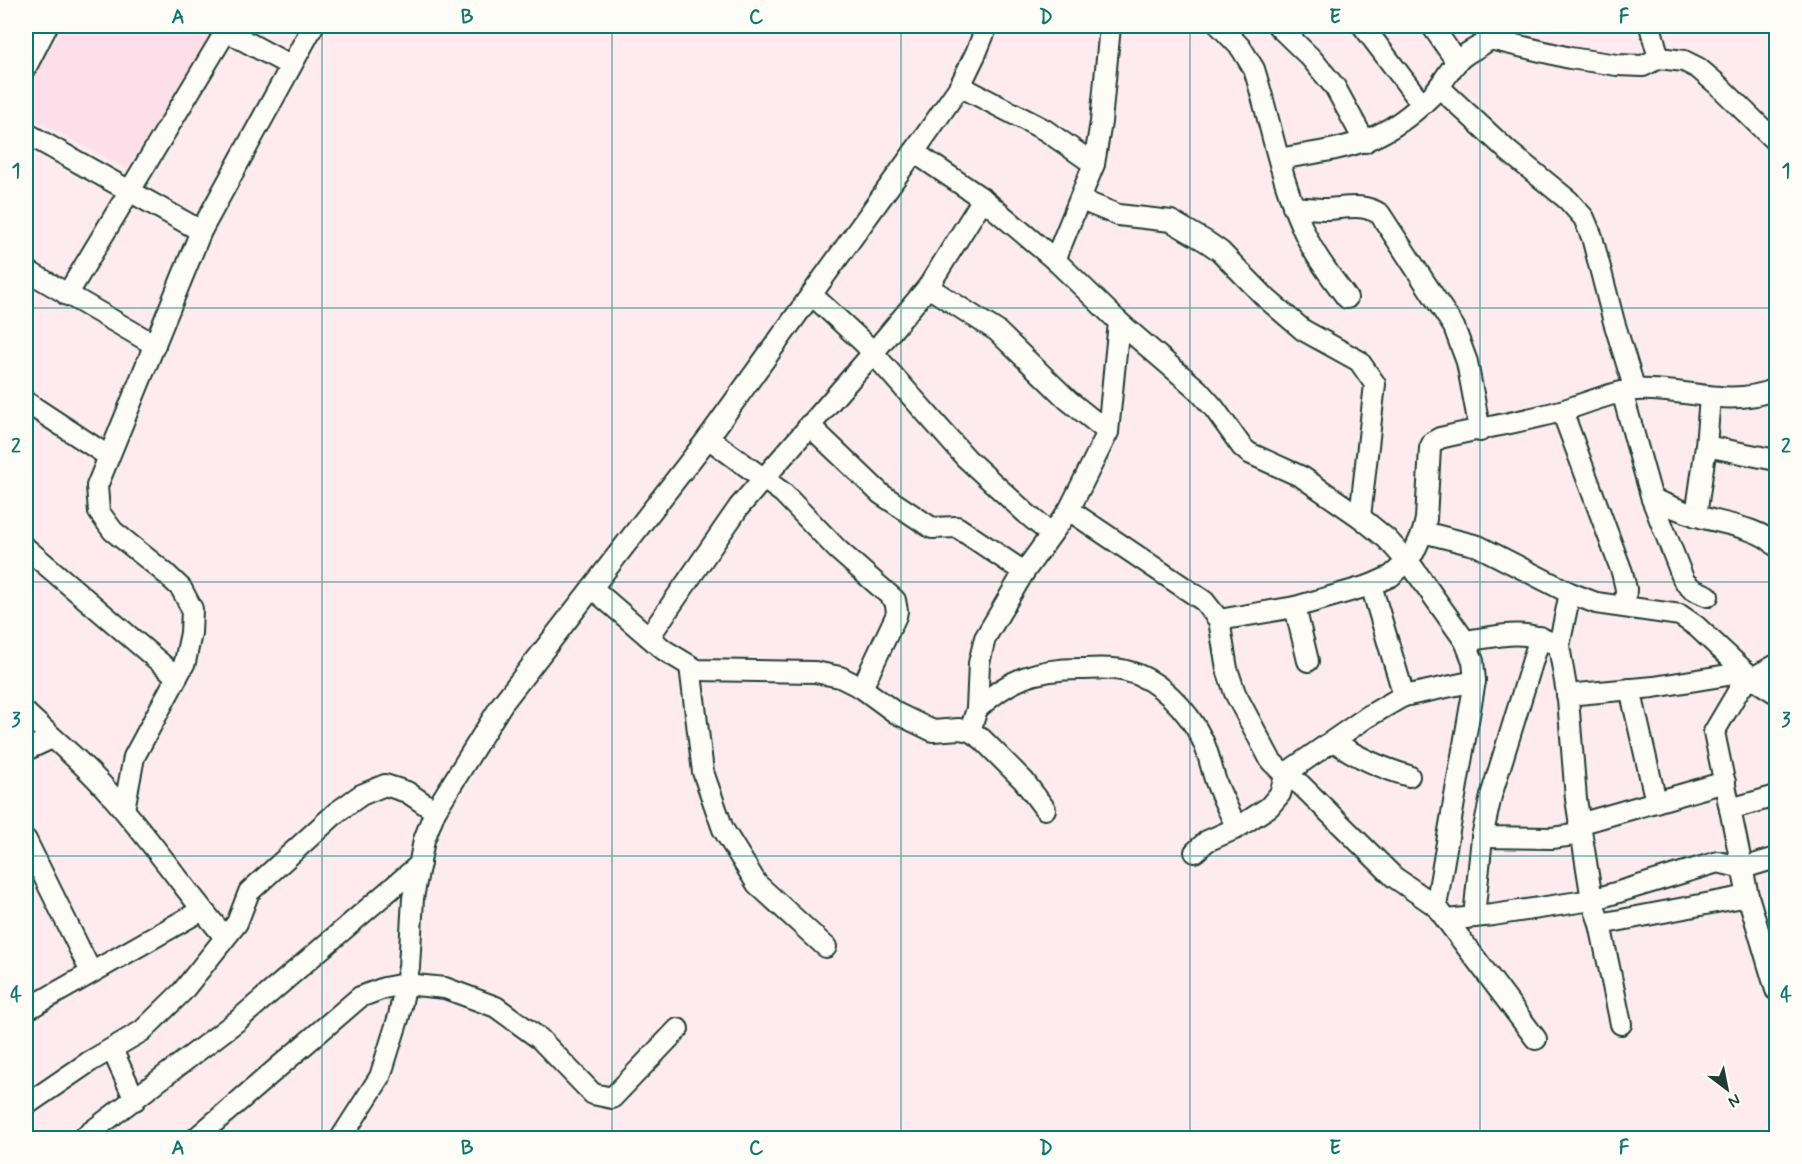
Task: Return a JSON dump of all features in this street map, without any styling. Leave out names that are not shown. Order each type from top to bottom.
[{"type":"street","points":[[124,809],[134,757],[185,662],[191,633],[192,609],[181,588],[112,531],[99,512],[97,486],[201,231],[313,26]]},
{"type":"street","points":[[341,1138],[380,1077],[399,1016],[409,967],[413,898],[424,840],[435,811],[502,704],[708,438],[914,152],[960,86],[987,26]]},
{"type":"street","points":[[1054,260],[1081,200],[1094,164],[1101,122],[1110,26]]},
{"type":"street","points":[[1220,26],[1241,48],[1254,69],[1293,207],[1308,242],[1347,298]]},
{"type":"street","points":[[1278,26],[1311,58],[1335,87],[1365,142]]},
{"type":"street","points":[[1363,26],[1422,104]]},
{"type":"street","points":[[1432,26],[1457,62]]},
{"type":"street","points":[[1650,26],[1659,58]]},
{"type":"street","points":[[26,67],[43,27]]},
{"type":"street","points":[[67,295],[222,28],[291,66]]},
{"type":"street","points":[[1279,159],[1365,142],[1395,126],[1422,104],[1439,87],[1457,62],[1492,32],[1570,58],[1617,65],[1643,66],[1659,58],[1684,61],[1698,68],[1717,84],[1776,142]]},
{"type":"street","points":[[960,86],[1045,130],[1094,164]]},
{"type":"street","points":[[1439,87],[1509,152],[1568,200],[1584,218],[1592,237],[1614,322],[1652,499],[1684,580],[1692,588],[1708,596]]},
{"type":"street","points":[[26,133],[201,231]]},
{"type":"street","points":[[914,152],[983,199],[1054,260],[1119,322],[1197,389],[1249,453],[1289,470],[1360,517],[1387,539],[1407,561],[1465,641],[1473,660],[1475,681],[1441,913]]},
{"type":"street","points":[[649,637],[739,507],[928,287],[983,199]]},
{"type":"street","points":[[1081,200],[1118,215],[1171,221],[1220,251],[1267,299],[1303,330],[1359,361],[1375,384],[1360,517]]},
{"type":"street","points":[[1293,207],[1328,209],[1363,206],[1380,214],[1455,327],[1467,362],[1480,431]]},
{"type":"street","points":[[26,270],[154,345]]},
{"type":"street","points":[[928,287],[997,331],[1068,400],[1108,432]]},
{"type":"street","points":[[812,295],[873,353],[956,447],[1051,534]]},
{"type":"street","points":[[970,731],[977,709],[979,663],[985,638],[1024,572],[1069,510],[1108,432],[1119,322]]},
{"type":"street","points":[[1219,620],[1295,607],[1371,585],[1391,576],[1414,552],[1424,532],[1430,448],[1433,442],[1440,438],[1480,431],[1562,411],[1628,391],[1740,398],[1776,388]]},
{"type":"street","points":[[1696,516],[1710,397]]},
{"type":"street","points":[[26,402],[108,456]]},
{"type":"street","points":[[1562,411],[1622,572],[1626,589],[1625,607]]},
{"type":"street","points":[[809,425],[881,494],[932,528],[957,526],[1024,572]]},
{"type":"street","points":[[708,438],[764,477],[792,501],[838,550],[895,600],[896,616],[862,688]]},
{"type":"street","points":[[1706,446],[1776,460]]},
{"type":"street","points":[[1652,499],[1696,516],[1750,530],[1776,546]]},
{"type":"street","points":[[1069,510],[1204,601],[1219,620],[1227,669],[1235,693],[1271,760],[1301,785],[1394,878],[1441,913],[1536,1040]]},
{"type":"street","points":[[1424,532],[1478,546],[1569,593],[1596,603],[1680,615],[1696,626],[1749,675],[1776,693]]},
{"type":"street","points":[[26,548],[177,677]]},
{"type":"street","points":[[1371,585],[1404,696]]},
{"type":"street","points":[[592,588],[664,650],[697,670],[815,672],[840,677],[862,688],[896,713],[933,731],[959,729],[970,731],[1024,781],[1045,809]]},
{"type":"street","points":[[1569,593],[1558,646],[1567,695],[1580,829],[1592,900],[1621,1024]]},
{"type":"street","points":[[1295,607],[1308,661]]},
{"type":"street","points":[[1465,641],[1521,633],[1540,637],[1558,646]]},
{"type":"street","points":[[1474,917],[1482,837],[1497,775],[1540,637]]},
{"type":"street","points":[[1567,695],[1749,675],[1776,665]]},
{"type":"street","points":[[690,666],[703,772],[723,829],[758,884],[826,947]]},
{"type":"street","points":[[977,709],[1006,686],[1038,673],[1061,669],[1108,669],[1137,674],[1150,680],[1161,689],[1191,720],[1203,740],[1215,780],[1237,828]]},
{"type":"street","points":[[1749,675],[1714,732],[1749,896],[1776,990]]},
{"type":"street","points":[[1195,852],[1207,841],[1237,828],[1276,801],[1292,769],[1377,710],[1404,696],[1475,681]]},
{"type":"street","points":[[1630,689],[1656,802]]},
{"type":"street","points":[[26,713],[101,783],[225,937]]},
{"type":"street","points":[[26,750],[52,738]]},
{"type":"street","points":[[1334,741],[1346,750],[1380,767],[1409,776]]},
{"type":"street","points":[[1482,837],[1552,838],[1656,802],[1725,782]]},
{"type":"street","points":[[26,1105],[112,1048],[142,1031],[182,992],[237,923],[249,892],[337,812],[361,795],[385,785],[407,792],[435,811]]},
{"type":"street","points":[[1730,809],[1776,796]]},
{"type":"street","points":[[26,840],[91,972]]},
{"type":"street","points":[[1441,913],[1474,917],[1592,900],[1718,862],[1743,868],[1776,858]]},
{"type":"street","points":[[83,1138],[237,1021],[420,864]]},
{"type":"street","points":[[1599,924],[1749,896]]},
{"type":"street","points":[[27,1005],[201,910]]},
{"type":"street","points":[[196,1138],[360,997],[384,988],[405,984],[444,988],[496,1007],[540,1039],[593,1094],[612,1098],[678,1029]]},
{"type":"street","points":[[112,1048],[135,1100]]},
{"type":"shaded area","points":[[63,26],[203,26],[214,31],[127,169],[26,115],[26,90]]}]
